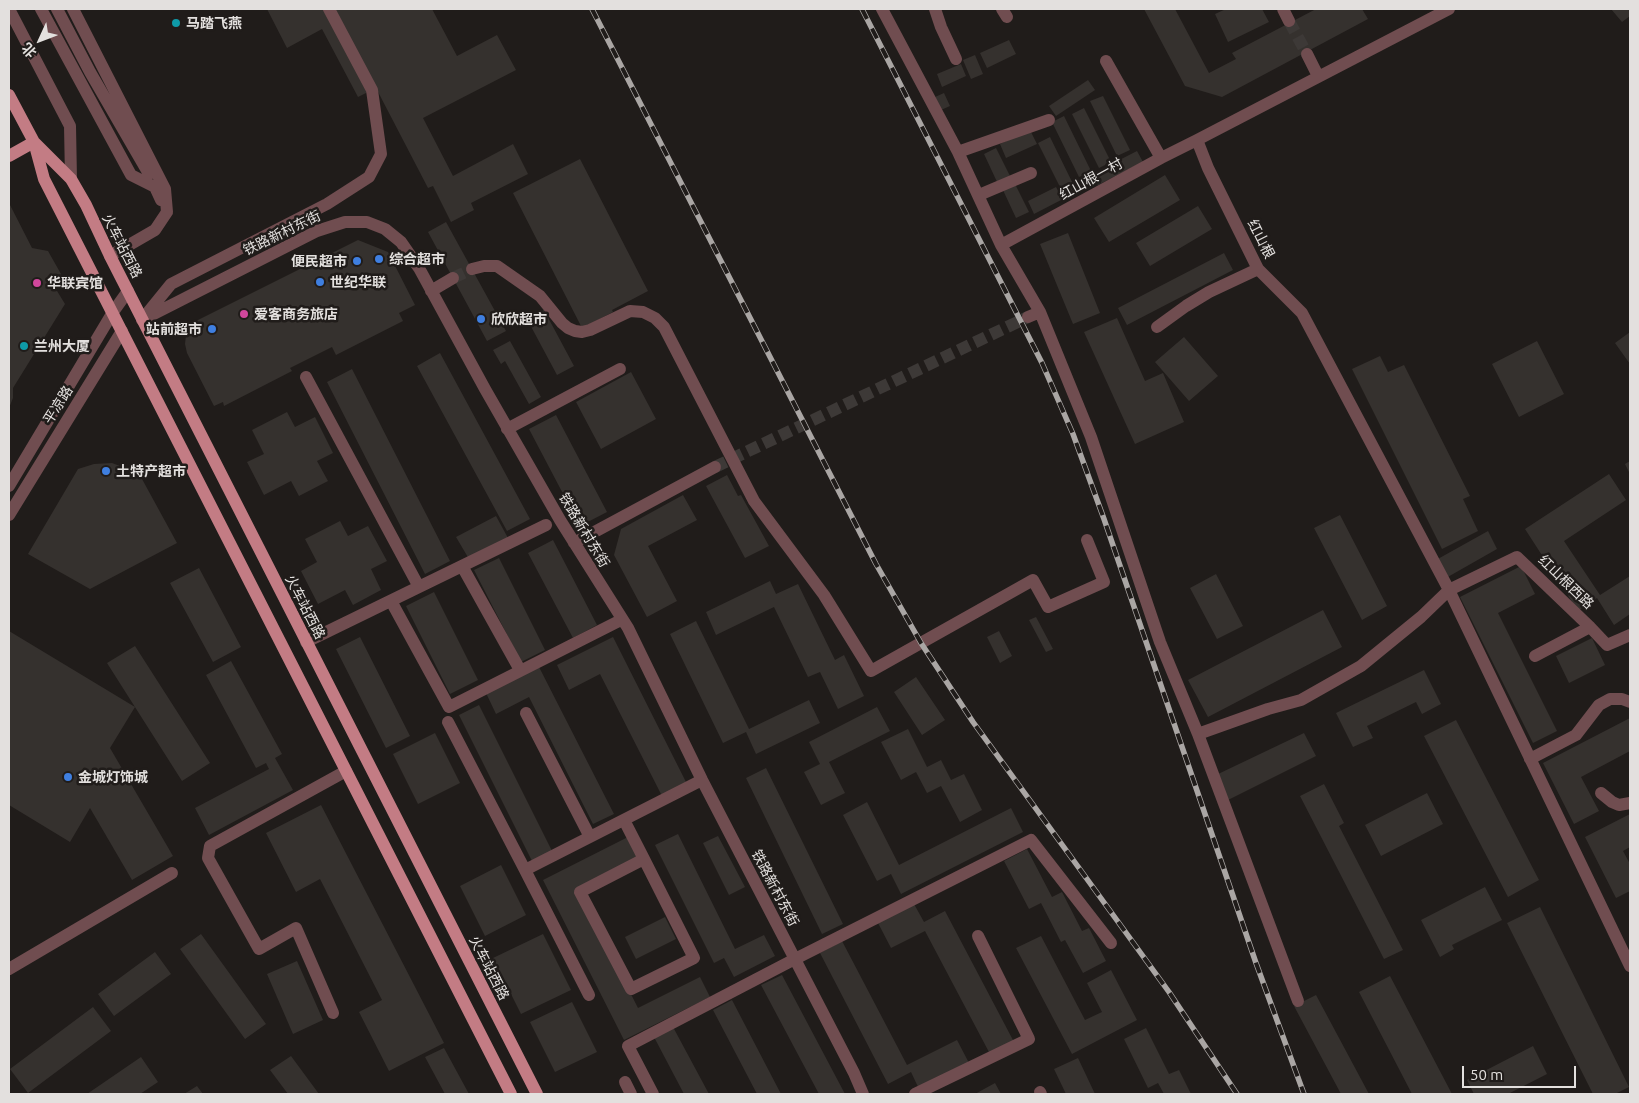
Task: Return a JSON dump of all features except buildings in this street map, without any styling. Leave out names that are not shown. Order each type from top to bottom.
[{"type":"main road","name":"火车站西路","points":[[11,103],[34,142],[71,179],[537,1094]]},
{"type":"main road","name":"火车站西路","points":[[34,142],[44,179],[511,1094]]},
{"type":"main road","points":[[9,156],[34,142]]},
{"type":"main road","name":"平凉路","points":[[122,331],[142,320]]},
{"type":"street","points":[[9,9],[70,126],[71,179]]},
{"type":"street","points":[[41,9],[131,175],[155,187]]},
{"type":"street","points":[[57,9],[90,72],[146,167],[167,212]]},
{"type":"street","points":[[73,9],[165,189],[167,212],[155,230],[110,256]]},
{"type":"street","points":[[142,320],[171,284],[327,204],[369,177],[381,154],[372,90],[329,9]]},
{"type":"street","points":[[934,9],[956,59]]},
{"type":"street","points":[[1283,9],[1289,21]]},
{"type":"street","points":[[1197,140],[1449,9]]},
{"type":"street","points":[[886,10],[958,152],[1091,437],[1160,642],[1198,734],[1298,1001]]},
{"type":"street","points":[[1307,54],[1318,76]]},
{"type":"street","points":[[1106,61],[1161,158]]},
{"type":"street","points":[[958,152],[1050,120]]},
{"type":"street","name":"红山根一村","points":[[1001,245],[1197,140]]},
{"type":"street","name":"红山根","points":[[1197,140],[1208,168],[1258,269],[1302,313],[1449,590],[1630,966]]},
{"type":"street","points":[[978,195],[1031,174]]},
{"type":"street","name":"铁路新村东街","points":[[142,320],[317,231],[345,222],[367,222],[385,229],[401,242],[419,268],[507,429],[574,543],[628,628],[702,780],[854,1073],[863,1094]]},
{"type":"street","points":[[472,269],[484,266],[497,266],[540,296],[562,323],[575,331],[590,330],[630,311],[643,312],[655,318],[664,327],[754,501],[824,595],[871,671],[1033,580],[1048,607],[1104,582],[1087,540]]},
{"type":"street","points":[[1157,327],[1209,292],[1258,269]]},
{"type":"street","points":[[431,290],[453,278]]},
{"type":"street","name":"平凉路","points":[[9,486],[113,312],[128,291]]},
{"type":"street","name":"平凉路","points":[[9,515],[122,331]]},
{"type":"street","points":[[507,429],[620,369]]},
{"type":"street","points":[[306,377],[419,587]]},
{"type":"street","points":[[574,543],[715,467]]},
{"type":"street","points":[[306,642],[546,524]]},
{"type":"street","name":"红山根西路","points":[[1449,590],[1517,557],[1607,645],[1630,635]]},
{"type":"street","points":[[462,566],[520,670]]},
{"type":"street","points":[[1198,734],[1268,709],[1301,700],[1361,666],[1449,590]]},
{"type":"street","points":[[391,601],[449,707],[622,620]]},
{"type":"street","points":[[1535,656],[1590,627]]},
{"type":"street","points":[[1530,759],[1576,735],[1599,704],[1610,699],[1622,699],[1630,702]]},
{"type":"street","points":[[526,713],[590,837]]},
{"type":"street","points":[[448,722],[589,995]]},
{"type":"street","points":[[334,1013],[296,928],[259,949],[208,858],[210,846],[346,771]]},
{"type":"street","points":[[526,870],[702,780]]},
{"type":"street","points":[[1601,792],[1612,802],[1619,804],[1630,803]]},
{"type":"street","points":[[624,820],[644,859],[694,958],[631,989],[580,892],[644,859]]},
{"type":"street","points":[[652,1094],[628,1046],[1031,840],[1112,944]]},
{"type":"street","points":[[9,969],[172,873]]},
{"type":"street","points":[[915,1094],[1029,1039],[978,936]]},
{"type":"street","points":[[625,1082],[631,1094]]},
{"type":"tunnel","points":[[1289,21],[1307,54]]},
{"type":"tunnel","points":[[453,278],[472,269]]},
{"type":"tunnel","points":[[715,467],[1028,317]]},
{"type":"railway","points":[[592,9],[876,564],[921,643],[973,722],[1169,992],[1237,1094]]},
{"type":"railway","points":[[862,9],[1042,363],[1073,434],[1104,519],[1256,963],[1304,1094]]},
{"type":"place","name":"马踏飞燕","points":[[176,23]]},
{"type":"place","name":"综合超市","points":[[379,259]]},
{"type":"place","name":"便民超市","points":[[357,261]]},
{"type":"place","name":"世纪华联","points":[[320,282]]},
{"type":"place","name":"华联宾馆","points":[[37,283]]},
{"type":"place","name":"爱客商务旅店","points":[[244,314]]},
{"type":"place","name":"欣欣超市","points":[[481,319]]},
{"type":"place","name":"站前超市","points":[[212,329]]},
{"type":"place","name":"兰州大厦","points":[[24,346]]},
{"type":"place","name":"土特产超市","points":[[106,471]]},
{"type":"place","name":"金城灯饰城","points":[[68,777]]}]
